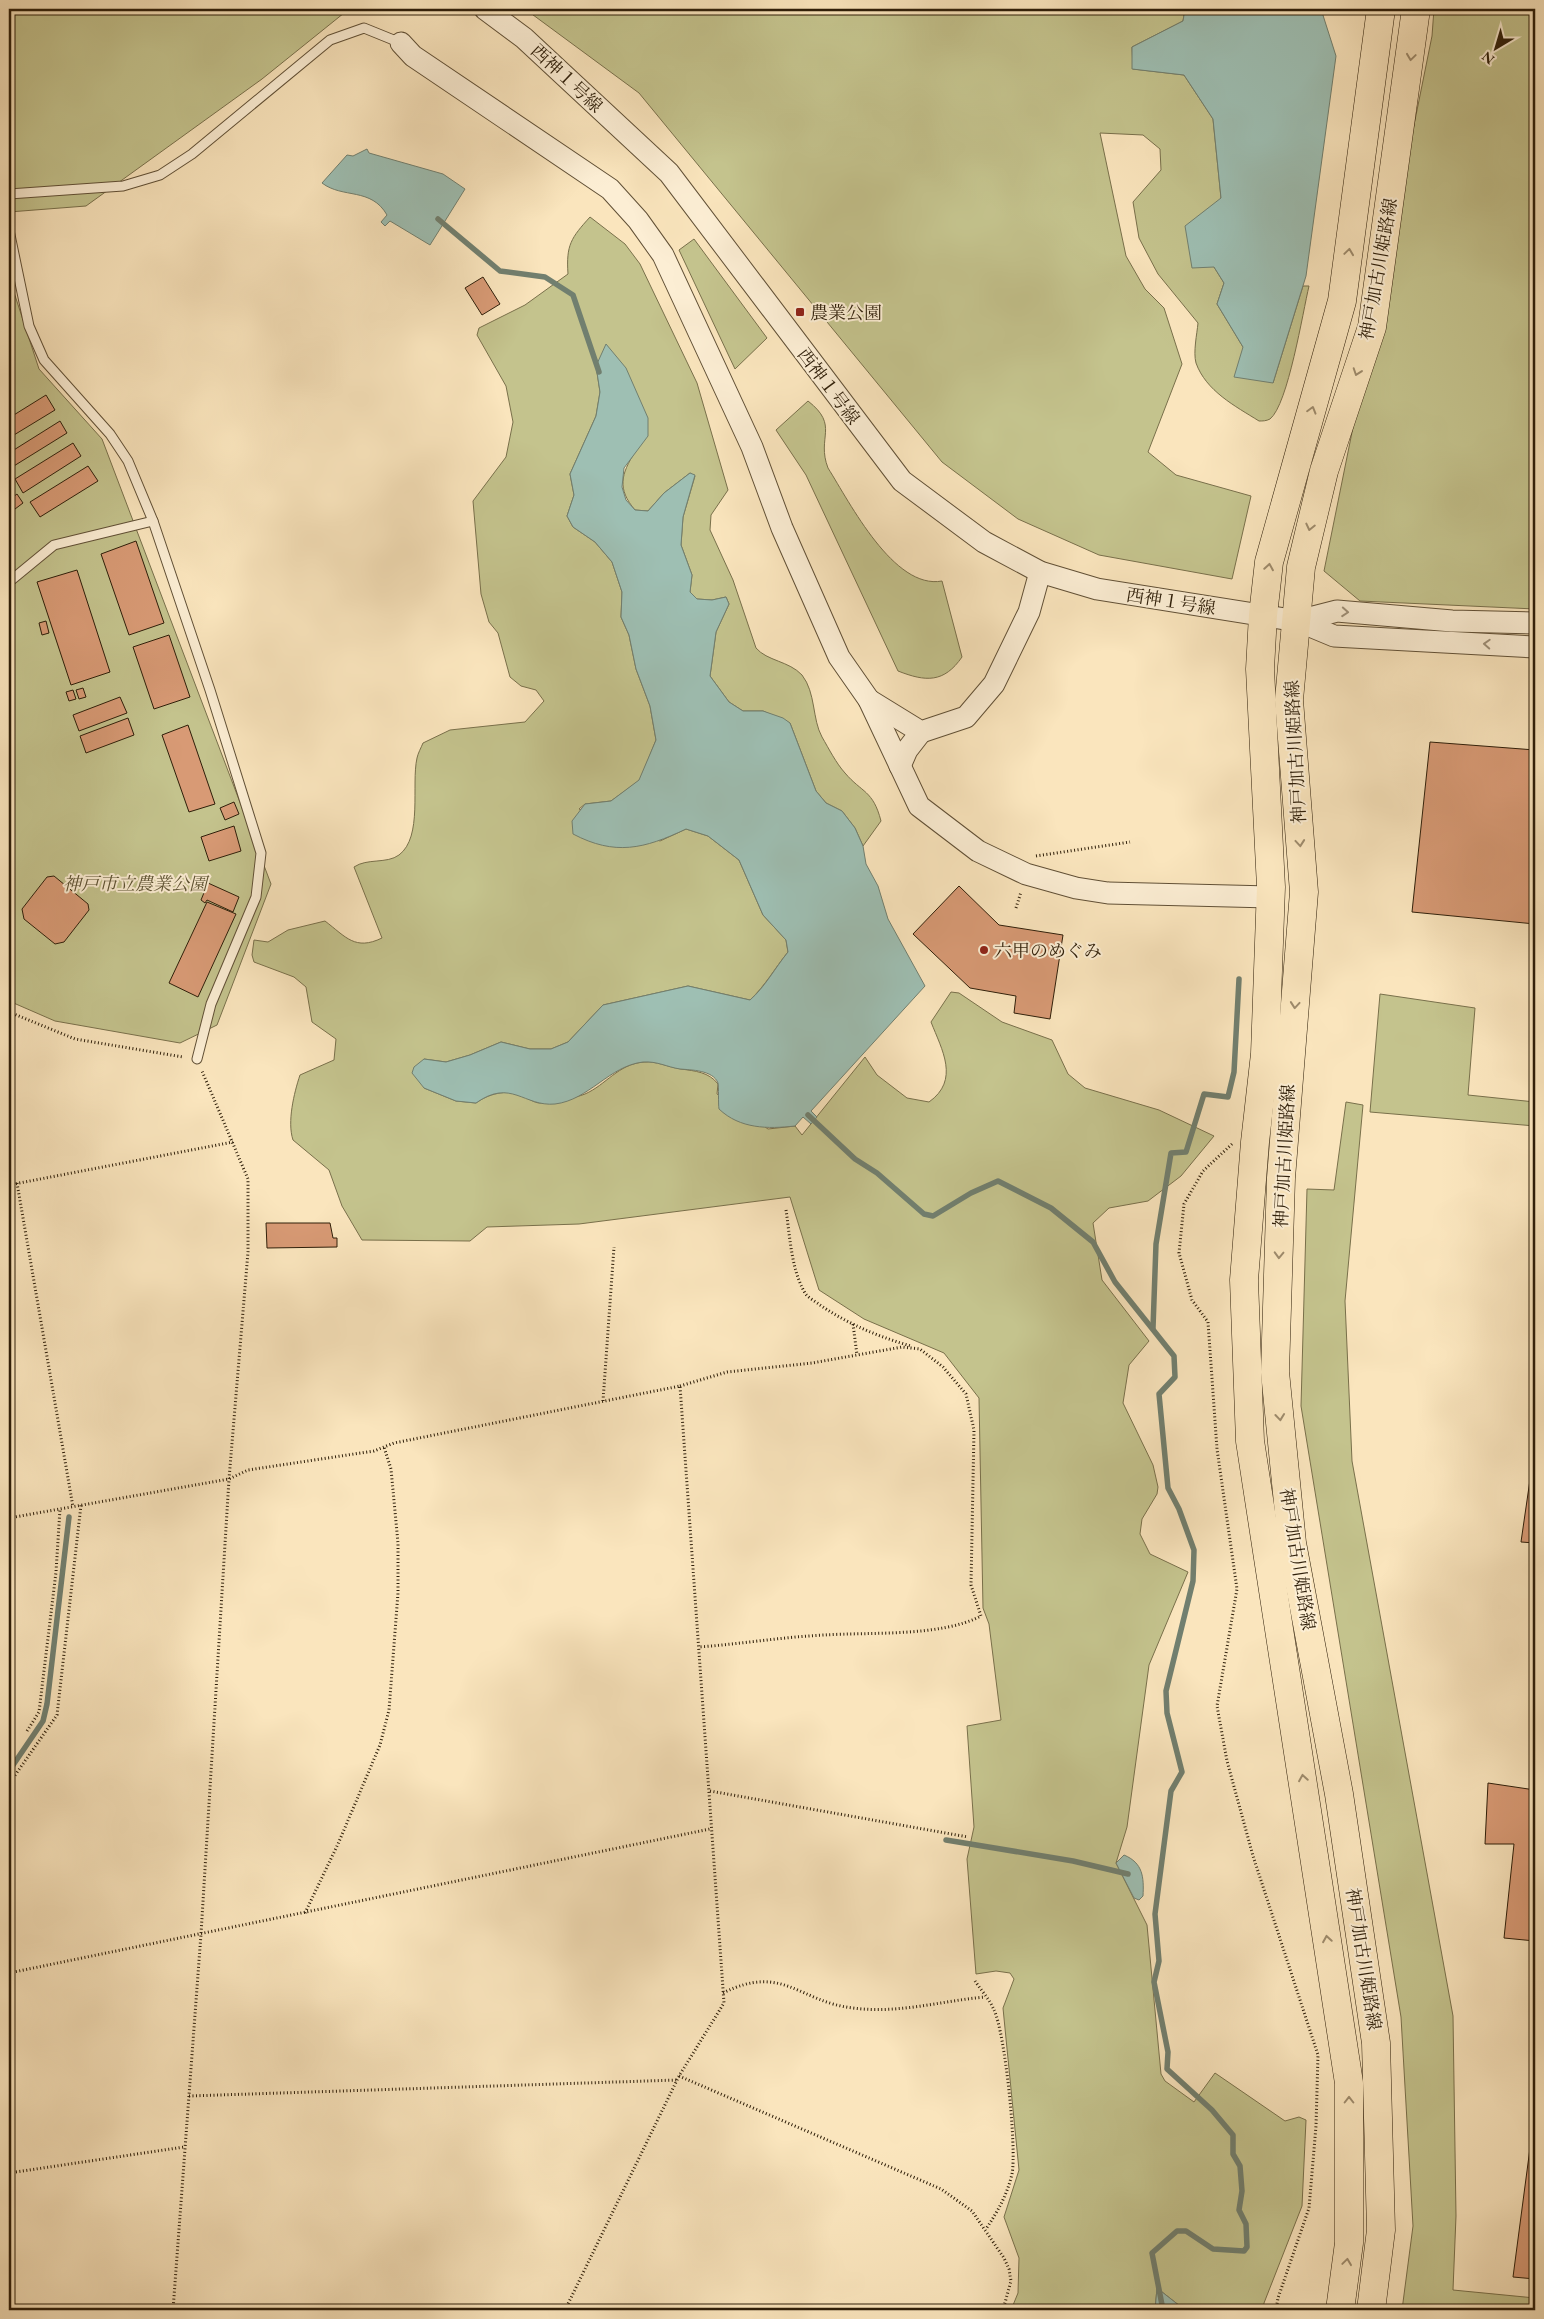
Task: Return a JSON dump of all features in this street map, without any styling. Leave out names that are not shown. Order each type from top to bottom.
[{"type":"main road","name":"神戸加古川姫路線","points":[[1340,2310],[1349,2243],[1349,2083],[1250,1441],[1244,1280],[1264,1054],[1270,898],[1260,669],[1263,615],[1269,562],[1342,301],[1381,9]]},
{"type":"main road","name":"神戸加古川姫路線","points":[[1371,2310],[1381,2230],[1376,2042],[1339,1794],[1292,1543],[1276,1372],[1281,1178],[1304,892],[1288,700],[1290,666],[1298,621],[1301,567],[1324,471],[1372,327],[1416,9]]},
{"type":"street","name":"西神１号線","points":[[484,9],[524,38],[669,173],[902,481],[984,542],[1040,572],[1097,589],[1298,621]]},
{"type":"street","points":[[401,43],[413,56],[610,189],[638,220],[663,255],[752,447],[782,528],[839,657],[868,700],[919,806],[978,852],[1026,874],[1076,888],[1108,893],[1270,898]]},
{"type":"street","points":[[900,766],[907,750],[921,732],[966,717],[994,684],[1029,612],[1040,572]]},
{"type":"street","points":[[1298,621],[1337,611],[1452,621],[1535,623]]},
{"type":"street","points":[[1298,621],[1334,636],[1535,646]]},
{"type":"street","points":[[868,700],[921,732]]},
{"type":"lane","points":[[9,194],[123,186],[160,175],[192,154],[330,40],[364,28],[401,43]]},
{"type":"lane","points":[[9,230],[29,326],[44,360],[110,434],[128,461],[152,521],[210,690],[262,853],[256,897],[211,1004],[197,1059]]},
{"type":"lane","points":[[9,582],[54,545],[152,521]]},
{"type":"path","points":[[1016,908],[1031,856],[1130,842]]},
{"type":"path","points":[[9,1012],[75,1039],[197,1059],[248,1179],[248,1252],[228,1479],[201,1934],[173,2310]]},
{"type":"path","points":[[9,1185],[232,1142]]},
{"type":"path","points":[[1255,1142],[1229,1144],[1203,1170],[1184,1204],[1179,1253],[1192,1300],[1208,1322],[1217,1449],[1237,1589],[1217,1706],[1226,1761],[1253,1856],[1318,2055],[1316,2126],[1309,2208],[1278,2298],[1276,2310]]},
{"type":"path","points":[[17,1183],[73,1507]]},
{"type":"path","points":[[699,1647],[822,1635],[936,1629],[966,1623],[981,1616],[971,1584],[974,1430],[966,1394],[943,1367],[919,1348],[883,1338],[853,1324],[834,1314],[805,1294],[796,1267],[786,1210]]},
{"type":"path","points":[[603,1401],[614,1247]]},
{"type":"path","points":[[853,1324],[857,1356]]},
{"type":"path","points":[[9,1518],[228,1479],[248,1470],[374,1451],[394,1443],[680,1386],[727,1372],[812,1363],[902,1347],[919,1348]]},
{"type":"path","points":[[565,2310],[679,2076],[724,2004],[718,1895],[710,1829],[710,1791],[680,1386]]},
{"type":"path","points":[[304,1914],[338,1844],[380,1745],[389,1710],[398,1603],[398,1543],[391,1469],[384,1447]]},
{"type":"path","points":[[9,1784],[57,1715],[81,1505]]},
{"type":"path","points":[[27,1731],[38,1712],[56,1572],[60,1509]]},
{"type":"path","points":[[710,1791],[968,1836]]},
{"type":"path","points":[[9,1973],[304,1914],[710,1829]]},
{"type":"path","points":[[723,1993],[736,1986],[757,1981],[785,1984],[814,1997],[852,2008],[899,2011],[985,1997]]},
{"type":"path","points":[[975,1981],[995,2010],[1004,2056],[1012,2130],[1012,2172],[1004,2201],[986,2229]]},
{"type":"path","points":[[679,2076],[941,2189],[972,2211],[986,2229],[1009,2268],[1010,2281],[1003,2310]]},
{"type":"path","points":[[189,2096],[677,2080]]},
{"type":"path","points":[[9,2173],[184,2147]]},
{"type":"green space","points":[[9,9],[349,9],[262,79],[86,206],[9,212]]},
{"type":"green space","points":[[525,9],[1185,9],[1183,21],[1132,47],[1133,69],[1184,75],[1213,119],[1221,198],[1214,267],[1224,283],[1217,304],[1243,347],[1273,383],[1303,286],[1309,286],[1294,357],[1283,396],[1277,410],[1270,419],[1259,421],[1222,397],[1201,373],[1196,363],[1195,354],[1198,323],[1158,274],[1139,238],[1133,202],[1161,170],[1160,149],[1143,135],[1100,133],[1126,256],[1145,289],[1164,308],[1182,364],[1148,452],[1176,475],[1251,496],[1232,579],[1099,555],[1018,519],[942,462],[639,93]]},
{"type":"green space","points":[[1434,9],[1535,9],[1535,609],[1360,601],[1324,571],[1432,36]]},
{"type":"green space","points":[[590,217],[625,244],[640,264],[697,383],[728,490],[711,515],[710,530],[733,580],[756,648],[766,656],[797,670],[802,675],[810,690],[822,737],[842,769],[851,780],[871,797],[881,821],[863,846],[855,828],[842,811],[826,803],[816,791],[790,723],[763,711],[743,711],[729,702],[710,676],[716,632],[729,604],[726,597],[712,600],[697,599],[690,592],[692,575],[681,545],[683,517],[695,476],[690,473],[664,493],[648,511],[635,510],[625,495],[623,481],[624,474],[635,452],[596,366],[600,392],[596,416],[570,474],[574,495],[567,516],[573,527],[595,542],[612,562],[622,592],[621,617],[629,635],[636,669],[650,706],[656,740],[640,780],[611,801],[585,804],[579,809],[660,841],[686,829],[708,836],[739,860],[763,915],[786,940],[788,952],[750,1000],[688,986],[603,1005],[568,1042],[551,1049],[530,1049],[501,1042],[470,1055],[446,1062],[424,1059],[424,1088],[456,1101],[476,1103],[492,1095],[510,1092],[540,1103],[581,1095],[627,1067],[644,1062],[654,1062],[706,1075],[718,1084],[717,1094],[768,1129],[795,1126],[802,1135],[865,1057],[877,1075],[907,1098],[929,1102],[944,1084],[946,1074],[946,1064],[940,1043],[931,1022],[951,992],[959,993],[1002,1022],[1052,1040],[1068,1074],[1085,1088],[1159,1110],[1214,1136],[1181,1176],[1148,1201],[1109,1208],[1093,1223],[1102,1280],[1149,1341],[1129,1365],[1123,1403],[1153,1465],[1158,1487],[1157,1494],[1142,1519],[1140,1534],[1150,1554],[1188,1572],[1149,1665],[1127,1827],[1116,1863],[1147,1925],[1161,2074],[1165,2081],[1194,2102],[1215,2073],[1285,2121],[1299,2117],[1306,2120],[1302,2206],[1264,2303],[1263,2310],[1185,2310],[1157,2288],[1155,2310],[1011,2310],[1018,2293],[1019,2258],[1004,2217],[1019,2170],[1003,2008],[1014,1979],[1010,1973],[996,1971],[976,1974],[967,1859],[974,1827],[967,1726],[1001,1720],[989,1624],[983,1608],[979,1398],[944,1353],[864,1319],[819,1290],[790,1197],[579,1224],[487,1227],[470,1241],[362,1240],[342,1206],[329,1170],[293,1140],[291,1116],[300,1075],[334,1060],[336,1039],[312,1022],[306,987],[294,977],[254,962],[252,955],[254,940],[268,942],[288,930],[325,921],[345,937],[358,943],[373,942],[382,938],[354,867],[359,864],[394,858],[406,847],[414,824],[415,769],[423,743],[450,730],[525,722],[544,701],[536,690],[521,686],[510,677],[498,633],[489,622],[481,594],[473,501],[506,457],[513,422],[506,386],[477,335],[479,328],[525,305],[568,274],[568,256],[571,242]]},
{"type":"green space","points":[[694,239],[767,338],[735,369],[679,250]]},
{"type":"green space","name":"神戸市立農業公園","points":[[9,277],[39,369],[102,439],[271,884],[217,1025],[180,1043],[55,1021],[9,1001]]},
{"type":"green space","points":[[808,401],[818,410],[823,418],[826,432],[824,448],[828,468],[848,502],[875,541],[907,572],[924,580],[942,581],[962,657],[955,666],[941,676],[934,678],[917,677],[898,671],[806,475],[776,430]]},
{"type":"green space","points":[[1380,994],[1475,1008],[1468,1095],[1535,1102],[1535,1126],[1370,1112]]},
{"type":"green space","points":[[1346,1102],[1363,1105],[1345,1301],[1352,1461],[1453,2016],[1456,2216],[1453,2290],[1535,2298],[1535,2310],[1402,2310],[1413,2226],[1401,2017],[1301,1406],[1307,1189],[1334,1190]]},
{"type":"water","points":[[1185,9],[1321,9],[1336,56],[1306,276],[1273,383],[1234,377],[1243,347],[1217,304],[1224,283],[1214,267],[1192,268],[1185,226],[1221,198],[1213,119],[1184,75],[1132,69],[1132,47],[1183,21]]},
{"type":"water","points":[[367,149],[369,153],[443,174],[465,189],[430,245],[390,221],[385,226],[381,222],[387,215],[373,200],[330,188],[322,183],[347,155],[353,156]]},
{"type":"water","points":[[606,344],[626,368],[648,418],[648,436],[624,468],[622,487],[626,500],[635,510],[648,511],[664,493],[690,473],[695,475],[683,517],[681,545],[692,575],[690,592],[697,599],[712,600],[726,597],[729,604],[716,632],[710,676],[729,702],[743,711],[763,711],[783,718],[790,723],[816,791],[826,803],[842,811],[855,828],[863,846],[866,864],[878,886],[888,919],[925,986],[811,1111],[817,1117],[811,1124],[803,1117],[795,1126],[785,1127],[755,1126],[736,1121],[719,1109],[718,1083],[711,1075],[696,1070],[680,1069],[653,1062],[631,1065],[609,1076],[578,1096],[555,1104],[534,1102],[508,1093],[488,1096],[476,1103],[456,1101],[424,1088],[412,1073],[414,1067],[424,1059],[446,1062],[470,1055],[501,1042],[530,1049],[551,1049],[568,1042],[603,1005],[688,986],[750,1000],[788,952],[786,940],[763,915],[739,860],[708,836],[686,829],[643,845],[616,847],[588,841],[573,834],[572,821],[585,804],[611,801],[639,780],[656,740],[650,706],[636,669],[629,635],[621,617],[622,592],[612,562],[595,542],[573,527],[567,516],[574,495],[570,474],[596,416],[600,392],[596,366]]},
{"type":"water","points":[[1124,1855],[1135,1862],[1141,1871],[1143,1896],[1139,1900],[1134,1898],[1116,1863]]},
{"type":"water","points":[[1157,2288],[1185,2310],[1155,2310]]},
{"type":"building","points":[[483,277],[500,304],[482,315],[465,288]]},
{"type":"building","points":[[46,395],[55,410],[9,438],[9,418]]},
{"type":"building","points":[[60,421],[67,433],[9,469],[9,453]]},
{"type":"building","points":[[73,443],[81,456],[23,493],[15,479]]},
{"type":"building","points":[[88,466],[98,481],[40,517],[30,502]]},
{"type":"building","points":[[17,494],[23,503],[15,509],[9,500]]},
{"type":"building","points":[[136,541],[164,623],[129,635],[101,554]]},
{"type":"building","points":[[77,570],[110,672],[71,685],[37,582]]},
{"type":"building","points":[[46,621],[49,633],[42,635],[39,623]]},
{"type":"building","points":[[169,635],[190,697],[154,709],[133,647]]},
{"type":"building","points":[[83,688],[86,697],[79,699],[76,690]]},
{"type":"building","points":[[73,690],[76,699],[69,701],[66,692]]},
{"type":"building","points":[[120,697],[127,713],[79,731],[73,715]]},
{"type":"building","points":[[128,718],[134,735],[86,753],[80,736]]},
{"type":"building","points":[[188,725],[215,804],[189,812],[162,735]]},
{"type":"building","points":[[1430,742],[1535,750],[1535,924],[1412,912]]},
{"type":"building","points":[[234,802],[239,814],[225,820],[220,808]]},
{"type":"building","points":[[234,826],[241,851],[209,861],[201,837]]},
{"type":"building","points":[[54,876],[88,904],[89,910],[64,942],[55,944],[24,919],[22,909],[47,877]]},
{"type":"building","points":[[208,883],[239,897],[233,912],[207,900],[205,903],[201,900]]},
{"type":"building","points":[[959,886],[999,925],[1063,935],[1050,1019],[1014,1013],[1016,996],[970,988],[913,934]]},
{"type":"building","points":[[207,902],[236,914],[198,997],[169,983]]},
{"type":"building","points":[[266,1223],[330,1223],[333,1238],[337,1238],[337,1247],[267,1248]]},
{"type":"building","points":[[1535,1453],[1535,1543],[1521,1542]]},
{"type":"building","points":[[1488,1783],[1535,1790],[1535,1941],[1504,1938],[1514,1844],[1485,1844]]},
{"type":"building","points":[[1532,2133],[1535,2134],[1535,2279],[1513,2277]]},
{"type":"waterway","points":[[438,219],[500,271],[545,277],[573,295],[599,372]]},
{"type":"waterway","points":[[1153,1328],[1156,1244],[1171,1153],[1186,1152],[1204,1094],[1228,1097],[1234,1072],[1239,979]]},
{"type":"waterway","points":[[808,1115],[855,1159],[877,1173],[924,1214],[933,1216],[971,1193],[998,1181],[1051,1208],[1093,1242],[1115,1282],[1174,1356],[1175,1377],[1159,1394],[1168,1488],[1179,1509],[1194,1550],[1193,1581],[1166,1691],[1167,1713],[1182,1772],[1171,1791],[1155,1914],[1159,1961],[1154,1982],[1168,2052],[1167,2069],[1212,2110],[1233,2135],[1233,2154],[1240,2166],[1242,2191],[1239,2210],[1246,2224],[1247,2247],[1244,2251],[1213,2249],[1186,2231],[1177,2231],[1152,2253],[1163,2310]]},
{"type":"waterway","points":[[9,1771],[43,1721],[47,1704],[69,1517]]},
{"type":"waterway","points":[[946,1840],[1073,1861],[1128,1874]]},
{"type":"place","name":"農業公園","points":[[800,312]]},
{"type":"place","name":"六甲のめぐみ","points":[[984,950]]}]
